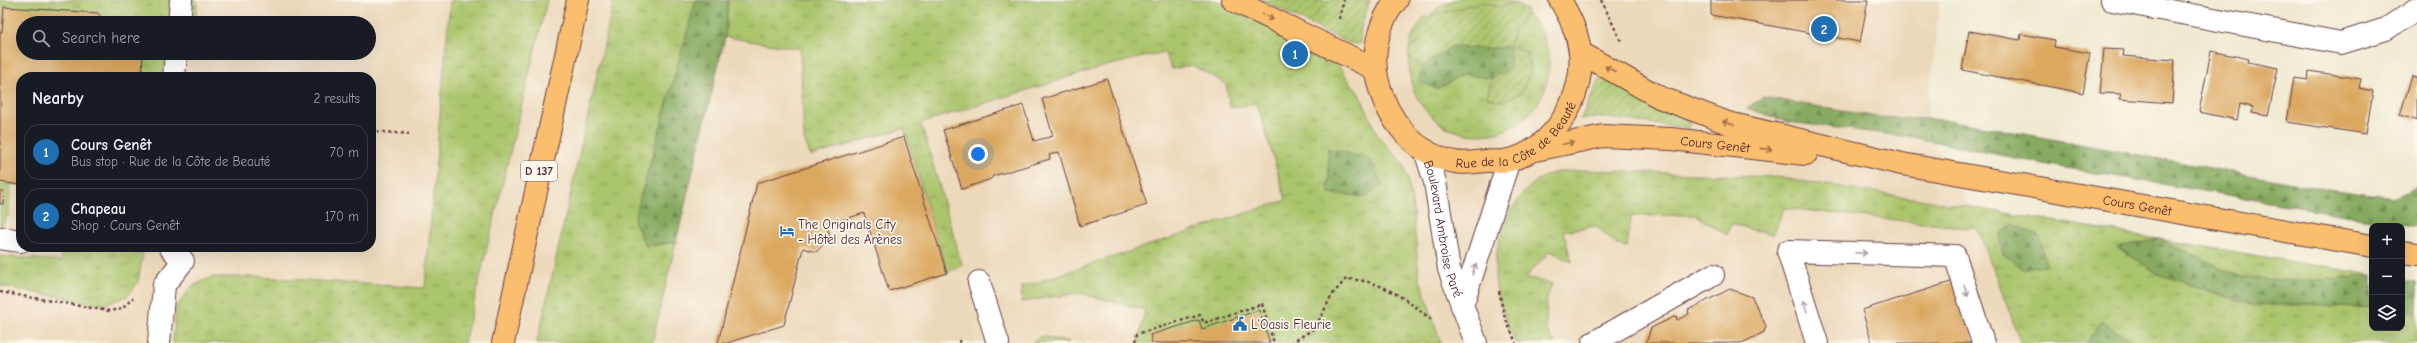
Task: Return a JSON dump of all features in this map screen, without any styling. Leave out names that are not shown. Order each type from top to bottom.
[{"type":"main road","name":"D 137","points":[[503,343],[578,0]]},
{"type":"main road","points":[[1233,0],[1375,69]]},
{"type":"main road","name":"Rue de la Côte de Beauté","points":[[1397,0],[1391,6],[1378,36],[1375,69],[1382,101],[1400,130],[1425,150],[1455,163],[1509,160],[1530,151],[1552,133],[1569,110],[1579,83],[1580,53],[1573,23],[1560,0]]},
{"type":"main road","name":"Cours Genêt","points":[[1580,53],[1659,97],[1728,123],[1902,164],[2369,245]]},
{"type":"main road","name":"Cours Genêt","points":[[1530,151],[1603,136],[1672,139],[1902,164]]},
{"type":"main road","points":[[2405,252],[2417,254]]},
{"type":"street","points":[[179,16],[180,0]]},
{"type":"street","points":[[2112,0],[2154,4],[2341,43],[2386,29],[2417,10]]},
{"type":"street","points":[[174,72],[175,60]]},
{"type":"street","name":"Boulevard Ambroise Paré","points":[[1425,150],[1434,182],[1449,269],[1476,343]]},
{"type":"street","name":"Boulevard Ambroise Paré","points":[[1462,306],[1509,160]]},
{"type":"street","points":[[0,238],[16,240]]},
{"type":"street","points":[[1817,343],[1788,251],[1955,256],[1983,343]]},
{"type":"street","points":[[159,343],[164,285],[183,261],[175,252]]},
{"type":"street","points":[[1593,343],[1713,275]]},
{"type":"street","points":[[979,282],[998,343]]},
{"type":"path","points":[[376,131],[409,134]]},
{"type":"path","points":[[1291,343],[1315,328],[1332,295],[1346,279],[1362,280],[1403,296],[1433,321]]},
{"type":"path","points":[[1498,288],[1504,315],[1516,343]]},
{"type":"path","points":[[0,292],[109,311],[122,309],[136,294]]},
{"type":"path","points":[[1135,342],[1137,334],[1200,315],[1204,323],[1262,304],[1274,343]]},
{"type":"path","points":[[959,343],[960,337]]},
{"type":"shaded area","points":[[0,0],[1940,0],[1926,130],[1970,207],[2021,343],[0,343]]},
{"type":"green space","points":[[1456,-1],[1502,-1],[1518,6],[1529,15],[1538,26],[1544,38],[1549,58],[1548,79],[1544,92],[1538,104],[1529,115],[1518,124],[1506,130],[1486,135],[1465,134],[1452,130],[1440,124],[1429,115],[1420,104],[1414,92],[1409,72],[1410,51],[1420,26],[1429,15],[1440,6]]},
{"type":"green space","points":[[0,0],[197,0],[196,16],[16,16],[16,60],[175,60],[174,72],[16,72],[16,185],[10,184],[9,214],[0,228]]},
{"type":"green space","points":[[450,0],[547,0],[464,343],[173,343],[176,308],[192,286],[212,277],[259,277],[425,288]]},
{"type":"green space","points":[[614,0],[696,0],[634,221],[646,246],[676,242],[652,343],[537,343]]},
{"type":"green space","points":[[696,0],[728,0],[725,37],[676,242],[646,246],[634,221]]},
{"type":"green space","points":[[728,0],[1214,0],[1231,6],[1334,60],[1361,97],[1378,136],[1404,165],[1412,200],[1419,276],[1441,343],[1138,343],[1145,310],[1079,293],[1021,302],[1022,287],[1286,200],[1257,103],[1230,108],[1226,84],[1192,65],[1172,69],[1164,52],[1102,67],[921,123],[962,265],[947,273],[904,128],[811,156],[804,140],[800,49],[725,37]]},
{"type":"green space","points":[[1260,0],[1370,0],[1361,26],[1360,44],[1349,43]]},
{"type":"green space","points":[[1482,2],[1500,7],[1514,2],[1528,11],[1513,33],[1510,46],[1527,52],[1531,71],[1522,92],[1502,101],[1487,97],[1492,79],[1511,68],[1509,46],[1487,49],[1452,46],[1422,67],[1408,56],[1411,39],[1423,18]]},
{"type":"green space","points":[[1452,46],[1487,49],[1510,46],[1511,68],[1492,79],[1464,74],[1437,89],[1418,81],[1422,67]]},
{"type":"green space","points":[[1601,76],[1692,119],[1688,128],[1601,117],[1580,120]]},
{"type":"green space","points":[[1763,97],[1877,117],[1948,120],[2314,187],[2393,198],[2417,187],[2417,227],[2405,225],[2405,223],[2393,223],[2054,166],[1911,137],[1788,122],[1747,108]]},
{"type":"green space","points":[[1328,148],[1371,160],[1382,185],[1366,197],[1329,193]]},
{"type":"green space","points":[[1586,170],[1776,177],[1970,207],[2369,274],[2369,331],[2405,331],[2405,280],[2417,282],[2417,343],[2021,343],[1978,229],[1784,208],[1773,235],[1731,224],[1727,235],[1695,215],[1631,216],[1627,247],[1617,245],[1596,226],[1563,231],[1572,262],[1550,251],[1526,277],[1552,284],[1547,298],[1546,329],[1555,343],[1516,343],[1508,327],[1495,282],[1498,245],[1508,216],[1525,192],[1535,182],[1547,175]]},
{"type":"green space","points":[[2013,224],[2040,237],[2046,266],[2023,269],[2003,254],[1999,235]]},
{"type":"green space","points":[[2160,239],[2241,277],[2298,281],[2369,276],[2369,308],[2321,305],[2252,305],[2158,274],[2117,247]]},
{"type":"green space","points":[[62,252],[143,252],[138,282],[128,296],[103,305],[0,286],[0,256],[61,261]]},
{"type":"green space","points":[[2405,280],[2417,282],[2417,314],[2405,312]]},
{"type":"green space","points":[[2102,321],[2106,324],[2135,343],[2086,343]]},
{"type":"green space","points":[[1041,336],[1069,342],[1032,343]]},
{"type":"building","points":[[1711,0],[1868,0],[1860,42],[1711,15]]},
{"type":"building","points":[[4,7],[98,13],[100,16],[16,16],[16,60],[143,60],[142,72],[16,72],[16,184],[0,182],[0,32],[2,32]]},
{"type":"building","points":[[1969,31],[2020,40],[2021,34],[2055,40],[2054,47],[2090,53],[2083,93],[1962,70]]},
{"type":"building","points":[[2104,49],[2124,50],[2123,56],[2175,60],[2172,103],[2120,99],[2121,94],[2100,93]]},
{"type":"building","points":[[2211,51],[2249,59],[2248,62],[2278,68],[2268,116],[2252,113],[2253,107],[2240,104],[2237,120],[2199,112]]},
{"type":"building","points":[[2309,71],[2361,79],[2359,88],[2373,91],[2366,134],[2287,122],[2294,78],[2308,80]]},
{"type":"building","points":[[2412,76],[2417,78],[2417,121],[2400,115]]},
{"type":"building","points":[[1107,79],[1147,205],[1080,226],[1059,152],[1049,155],[1050,159],[993,176],[991,179],[962,189],[943,130],[1023,105],[1034,141],[1053,136],[1042,99]]},
{"type":"building","name":"The Originals City - Hôtel des Arènes","points":[[904,137],[947,273],[889,291],[864,213],[827,225],[830,238],[816,252],[803,248],[784,325],[727,343],[718,343],[757,183]]},
{"type":"building","points":[[0,191],[4,191],[3,204],[0,204]]},
{"type":"building","points":[[1957,280],[1975,343],[1872,343],[1862,310]]},
{"type":"building","points":[[1730,289],[1752,297],[1766,326],[1764,332],[1742,343],[1646,343],[1651,328],[1676,316],[1677,320],[1689,314],[1688,310]]},
{"type":"building","name":"L'Oasis Fleurie","points":[[1259,310],[1270,343],[1152,343],[1150,335],[1199,320],[1202,329]]},
{"type":"place","name":"Chapeau","points":[[1824,29]]},
{"type":"place","name":"Cours Genêt","points":[[1295,54]]},
{"type":"place","name":"The Originals City - Hôtel des Arènes","points":[[787,231]]},
{"type":"place","name":"L'Oasis Fleurie","points":[[1240,324]]}]
